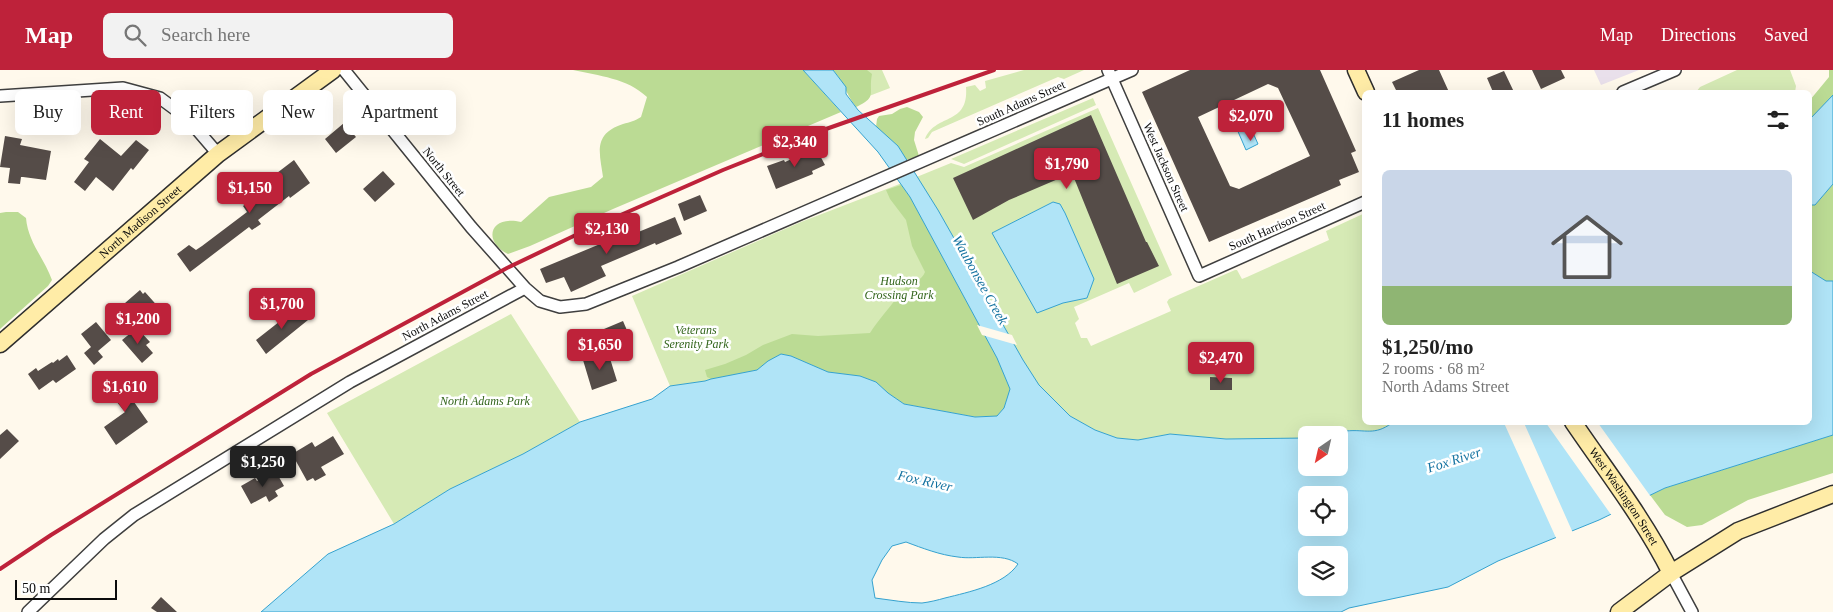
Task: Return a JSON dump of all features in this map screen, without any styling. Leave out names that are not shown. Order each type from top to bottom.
[{"type":"main road","name":"North Madison Street","points":[[0,344],[218,154],[333,70]]},
{"type":"main road","points":[[1356,70],[1365,90]]},
{"type":"main road","name":"West Washington Street","points":[[1575,425],[1639,516],[1671,573]]},
{"type":"main road","points":[[1619,612],[1671,573],[1738,531],[1832,498]]},
{"type":"street","name":"North Street","points":[[344,70],[471,227],[525,288]]},
{"type":"street","name":"South Adams Street","points":[[525,288],[540,301],[560,307],[586,304],[678,267],[921,163],[1110,74],[1132,70]]},
{"type":"street","points":[[1628,90],[1675,70]]},
{"type":"street","name":"West Jackson Street","points":[[1110,74],[1200,276]]},
{"type":"street","points":[[0,96],[123,88],[160,98],[187,118],[218,154]]},
{"type":"street","name":"South Harrison Street","points":[[1200,276],[1362,203]]},
{"type":"street","name":"North Adams Street","points":[[28,612],[104,539],[134,515],[350,382],[525,288]]},
{"type":"street","points":[[1671,573],[1692,612]]},
{"type":"shaded area","points":[[1594,70],[1639,70],[1601,85]]},
{"type":"green space","points":[[573,70],[803,70],[841,112],[508,254],[495,243],[493,230],[496,226],[502,222],[521,222],[549,197],[591,187],[603,177],[600,146],[606,133],[613,128],[641,117],[647,97],[639,91],[622,82]]},
{"type":"green space","points":[[833,70],[867,70],[872,74],[870,97],[863,104],[856,107]]},
{"type":"green space","points":[[838,70],[882,70],[890,88],[856,101]]},
{"type":"green space","points":[[1024,70],[1084,70],[1064,79],[1058,77],[932,132],[925,139],[936,125],[957,114],[962,108],[966,99],[966,87],[975,85],[980,91],[986,88],[985,81]]},
{"type":"green space","points":[[1737,70],[1790,70],[1796,86],[1795,90],[1698,90],[1700,87]]},
{"type":"green space","points":[[1829,70],[1833,70],[1833,95],[1812,118],[1812,98],[1829,77]]},
{"type":"green space","points":[[1093,98],[1096,105],[964,164],[951,159]]},
{"type":"green space","points":[[907,107],[919,112],[923,117],[915,132],[914,140],[919,156],[906,160],[898,146],[876,127],[879,116],[892,114]]},
{"type":"green space","name":"Hudson Crossing Park","points":[[1098,108],[1172,275],[1134,293],[1129,283],[1074,307],[1079,319],[1075,323],[1081,338],[1087,338],[1091,346],[1171,311],[1167,302],[1169,299],[1235,270],[1237,270],[1242,279],[1329,240],[1326,231],[1362,214],[1362,425],[1389,425],[1375,431],[1348,431],[1348,426],[1298,426],[1298,439],[1226,439],[1170,434],[1138,440],[1117,438],[1095,430],[1070,416],[711,379],[670,386],[632,296],[801,222],[951,163],[964,167]],"holes":[[[1053,202],[1065,213],[1094,279],[1087,298],[1063,303],[992,233]]]},
{"type":"green space","points":[[1833,184],[1833,281],[1826,282],[1812,272],[1812,205],[1815,205]]},
{"type":"green space","points":[[901,185],[910,197],[997,358],[1010,389],[1004,408],[997,416],[975,417],[904,404],[876,382],[860,376],[828,372],[791,356],[781,354],[757,370],[711,379],[707,377],[705,370],[725,364],[763,345],[792,334],[818,336],[870,333],[900,293],[920,279],[925,272],[912,246],[906,220],[890,199],[886,190]]},
{"type":"green space","points":[[18,212],[26,218],[30,235],[52,280],[48,286],[0,329],[0,213]]},
{"type":"green space","name":"North Adams Park","points":[[511,314],[580,422],[523,454],[450,489],[394,524],[327,413]]},
{"type":"green space","points":[[1833,435],[1833,473],[1748,500],[1702,525],[1687,527],[1665,515],[1650,495],[1665,488]]},
{"type":"water","name":"Fox River","points":[[803,70],[833,70],[846,87],[846,94],[858,110],[898,146],[938,210],[1039,385],[1070,416],[1095,430],[1117,438],[1138,440],[1170,434],[1226,439],[1298,438],[1298,476],[1348,476],[1348,431],[1375,431],[1389,425],[1812,425],[1812,272],[1826,281],[1833,281],[1833,435],[1665,488],[1599,520],[1498,561],[1448,587],[1349,608],[1341,612],[261,612],[328,554],[394,524],[450,489],[523,454],[580,422],[652,399],[670,386],[757,370],[781,354],[791,356],[828,372],[860,376],[876,382],[904,404],[975,417],[997,416],[1004,408],[1010,389],[997,358],[910,197],[878,152]],"holes":[[[906,542],[931,551],[965,558],[1004,558],[1018,564],[1004,577],[985,587],[937,600],[916,603],[875,598],[872,580],[882,560],[892,546]]]},
{"type":"water","points":[[1833,95],[1833,184],[1815,205],[1812,205],[1812,117]]},
{"type":"water","points":[[1245,115],[1258,144],[1246,150],[1233,120]]},
{"type":"water","points":[[1053,202],[1060,204],[1065,213],[1094,279],[1087,298],[1063,303],[1037,313],[992,233]]},
{"type":"pier","points":[[977,325],[1012,335],[1017,345],[982,335]]},
{"type":"pier","points":[[1505,425],[1525,425],[1573,533],[1557,540]]},
{"type":"pier","points":[[1547,425],[1599,425],[1651,497],[1612,516]]},
{"type":"building","points":[[1190,70],[1320,70],[1356,151],[1351,153],[1359,172],[1339,180],[1341,185],[1209,242],[1142,92]],"holes":[[[1268,84],[1278,88],[1310,156],[1239,189],[1230,186],[1198,117]]]},
{"type":"building","points":[[1419,70],[1439,70],[1448,90],[1396,90],[1392,82]]},
{"type":"building","points":[[1532,70],[1561,70],[1565,78],[1541,89]]},
{"type":"building","points":[[1504,71],[1513,90],[1492,90],[1487,78]]},
{"type":"building","points":[[1091,115],[1146,242],[1159,266],[1117,284],[1072,173],[1009,200],[973,220],[953,178]]},
{"type":"building","points":[[343,124],[343,135],[354,135],[356,137],[336,153],[325,139],[333,135],[333,132]]},
{"type":"building","points":[[5,136],[22,139],[20,145],[51,151],[46,180],[21,177],[20,184],[8,183],[10,168],[0,167]]},
{"type":"building","points":[[100,139],[121,156],[136,140],[149,150],[133,170],[131,168],[113,191],[96,177],[85,191],[74,182],[89,162],[84,159]]},
{"type":"building","points":[[816,148],[825,165],[812,171],[813,174],[776,189],[767,166],[784,160],[785,162]]},
{"type":"building","points":[[294,160],[310,183],[290,198],[289,196],[258,220],[261,224],[252,230],[249,227],[190,272],[177,254],[189,245],[196,250],[247,212],[243,206],[277,180],[273,176]]},
{"type":"building","points":[[383,171],[395,184],[375,202],[363,189]]},
{"type":"building","points":[[700,195],[707,211],[684,221],[678,204]]},
{"type":"building","points":[[675,217],[682,234],[656,245],[655,243],[601,266],[606,276],[571,292],[564,277],[546,283],[540,269],[629,232],[631,235]]},
{"type":"building","points":[[140,290],[143,294],[145,292],[161,310],[144,325],[125,303]]},
{"type":"building","points":[[298,307],[308,320],[266,354],[256,340]]},
{"type":"building","points":[[623,321],[630,343],[613,350],[604,329]]},
{"type":"building","points":[[96,322],[111,340],[98,351],[103,357],[94,365],[84,353],[91,347],[81,334]]},
{"type":"building","points":[[137,328],[150,342],[146,345],[153,353],[142,363],[122,340]]},
{"type":"building","points":[[608,352],[617,381],[592,390],[583,360]]},
{"type":"building","points":[[67,355],[76,369],[56,383],[53,380],[39,390],[28,374],[36,368],[38,371],[58,359],[59,361]]},
{"type":"building","points":[[123,377],[132,388],[127,392],[148,422],[116,445],[104,427],[125,412],[107,390]]},
{"type":"building","points":[[1210,377],[1232,378],[1232,390],[1210,390]]},
{"type":"building","points":[[7,429],[19,441],[0,459],[0,435]]},
{"type":"building","points":[[333,436],[344,454],[321,467],[326,475],[315,481],[313,478],[307,481],[292,454],[312,442],[315,447]]},
{"type":"building","points":[[275,470],[284,486],[275,491],[278,496],[269,502],[266,496],[251,504],[241,486],[255,478],[257,481]]},
{"type":"building","points":[[161,597],[177,612],[157,612],[151,608]]},
{"type":"railway","points":[[0,569],[51,535],[311,374],[507,268],[582,232],[723,170],[826,129],[994,70]]},
{"type":"water label","name":"Waubonsee Creek","points":[[980,280]]},
{"type":"park label","name":"Veterans Serenity Park","points":[[696,337]]}]
